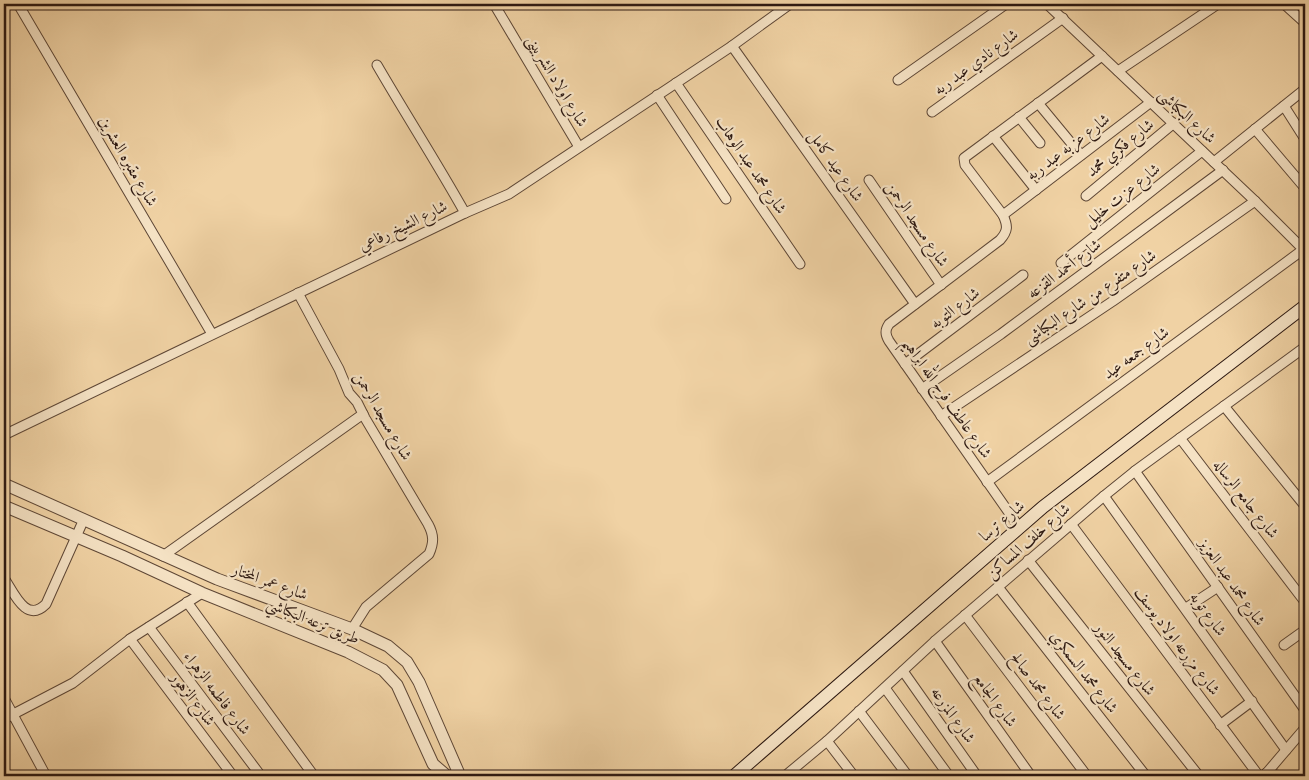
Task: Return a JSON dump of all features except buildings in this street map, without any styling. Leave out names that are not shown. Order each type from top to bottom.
[{"type":"main road","name":"شارع ترسا","points":[[734,776],[841,685],[1019,527],[1305,306]]},
{"type":"street","name":"شارع مقبره العشرين","points":[[18,4],[212,334]]},
{"type":"street","name":"شارع اولاد الشربينى","points":[[494,4],[579,147]]},
{"type":"street","name":"شارع الشيخ رفاعي","points":[[4,435],[508,194],[732,46],[790,4]]},
{"type":"street","points":[[898,80],[1006,4]]},
{"type":"street","name":"شارع البكباشى","points":[[1050,4],[1062,18],[1174,123],[1304,250]]},
{"type":"street","points":[[1118,71],[1218,4]]},
{"type":"street","points":[[1284,4],[1305,23]]},
{"type":"street","name":"شارع نادي عبد ربه","points":[[932,112],[1062,18]]},
{"type":"street","name":"شارع عيد كامل","points":[[732,46],[915,304]]},
{"type":"street","points":[[1002,215],[963,162],[967,155],[1102,56]]},
{"type":"street","points":[[377,66],[420,140],[439,168],[464,214]]},
{"type":"street","name":"شارع محمد عبد الوهاب","points":[[676,83],[800,264]]},
{"type":"street","points":[[1214,162],[1305,89]]},
{"type":"street","points":[[657,95],[726,199]]},
{"type":"street","points":[[1038,102],[1081,155]]},
{"type":"street","name":"شارع عزبه عبد ربه","points":[[1002,215],[1151,102]]},
{"type":"street","points":[[1284,106],[1305,138]]},
{"type":"street","points":[[1019,117],[1040,143]]},
{"type":"street","name":"شارع فكري محمد","points":[[1086,196],[1174,123]]},
{"type":"street","points":[[1255,129],[1305,188]]},
{"type":"street","points":[[993,136],[1036,190]]},
{"type":"street","name":"شارع عزت خليل","points":[[1061,263],[1202,151]]},
{"type":"street","name":"شارع أحمد القزعه","points":[[922,389],[1001,334],[1223,170]]},
{"type":"street","name":"شارع مسجد الرحمن","points":[[869,180],[941,285]]},
{"type":"street","name":"شارع متفرع من شارع البكباشى","points":[[941,416],[1113,301],[1255,201]]},
{"type":"street","name":"شارع عاطف فرج الله ابراهيم","points":[[1002,215],[1007,224],[1006,233],[1000,240],[889,324],[886,329],[886,335],[1019,527]]},
{"type":"street","name":"شارع جمعه عيد","points":[[987,482],[1304,250]]},
{"type":"street","name":"شارع التوبه","points":[[905,364],[1023,275]]},
{"type":"street","name":"شارع مسجد الرحمن","points":[[298,293],[339,369],[349,393],[357,402],[432,530],[432,546],[429,554],[366,607],[352,629]]},
{"type":"street","name":"شارع خلف المساكن","points":[[791,774],[935,641],[1104,496],[1305,346]]},
{"type":"street","points":[[1224,406],[1305,506]]},
{"type":"street","points":[[163,556],[363,414]]},
{"type":"street","name":"شارع جامع الرساله","points":[[1180,438],[1305,602]]},
{"type":"street","name":"شارع محمد عبد العزيز","points":[[1135,471],[1305,710]]},
{"type":"street","name":"شارع عمر المختار","points":[[4,484],[84,520],[125,548],[163,556],[211,589],[352,629],[388,646],[413,670],[460,776]]},
{"type":"street","name":"شارع توبه","points":[[1104,496],[1286,750]]},
{"type":"street","name":"طريق ترعه البكباشي","points":[[4,506],[125,548],[348,652],[382,670],[397,685],[433,764],[447,776]]},
{"type":"street","points":[[4,578],[21,604],[28,610],[35,612],[41,609],[46,604],[84,520]]},
{"type":"street","name":"شارع مزرعه اولاد يوسف","points":[[1071,524],[1220,725],[1263,775]]},
{"type":"street","name":"شارع مسجد النور","points":[[1028,560],[1199,776]]},
{"type":"street","name":"شارع محمد السمكري","points":[[998,587],[1146,776]]},
{"type":"street","points":[[1186,608],[1218,587]]},
{"type":"street","points":[[8,717],[74,683],[130,640],[187,602],[211,589]]},
{"type":"street","points":[[187,602],[314,776]]},
{"type":"street","name":"شارع محمد صالح","points":[[965,615],[1087,776]]},
{"type":"street","name":"شارع فاطمه الزهراء","points":[[149,627],[260,776]]},
{"type":"street","points":[[1284,645],[1305,630]]},
{"type":"street","name":"شارع الزهور","points":[[130,640],[233,776]]},
{"type":"street","name":"شارع الجامع","points":[[935,641],[1031,776]]},
{"type":"street","name":"شارع المزرعه","points":[[903,671],[977,776]]},
{"type":"street","points":[[885,688],[949,776]]},
{"type":"street","points":[[4,698],[8,717],[46,776]]},
{"type":"street","points":[[1220,725],[1252,701]]},
{"type":"street","points":[[859,711],[908,776]]},
{"type":"street","points":[[1263,775],[1305,728]]},
{"type":"street","points":[[827,741],[854,776]]},
{"type":"street","points":[[1263,775],[1281,776]]}]
